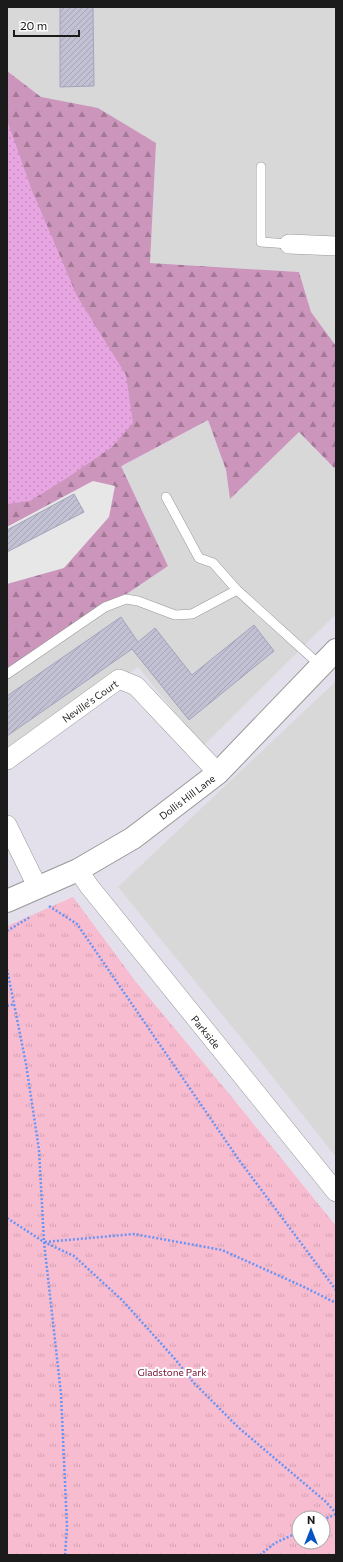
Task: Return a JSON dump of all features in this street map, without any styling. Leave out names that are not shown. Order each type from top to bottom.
[{"type":"street","points":[[289,244],[336,246]]},
{"type":"street","name":"Dollis Hill Lane","points":[[7,901],[43,897],[78,870],[133,838],[218,773],[336,650]]},
{"type":"street","name":"Neville's Court","points":[[7,760],[119,679],[136,686],[218,773]]},
{"type":"street","points":[[7,825],[43,897]]},
{"type":"street","name":"Parkside","points":[[78,870],[88,886],[336,1192]]},
{"type":"lane","points":[[261,167],[261,242],[289,244]]},
{"type":"lane","points":[[166,497],[199,558],[213,563],[237,590],[321,666]]},
{"type":"lane","points":[[7,674],[105,607],[126,599],[138,601],[175,615],[192,614],[237,590]]},
{"type":"path","points":[[43,897],[77,924],[239,1160],[336,1290]]},
{"type":"path","points":[[7,969],[26,1064],[39,1150],[44,1242],[61,1394],[67,1527],[65,1555]]},
{"type":"path","points":[[7,1006],[14,1004]]},
{"type":"path","points":[[7,1218],[44,1242],[74,1256],[122,1300],[194,1383],[239,1428],[325,1501],[336,1513]]},
{"type":"path","points":[[44,1242],[134,1234],[222,1250],[336,1303]]},
{"type":"path","points":[[260,1555],[276,1543],[291,1536]]},
{"type":"shaded area","points":[[7,7],[336,7],[336,346],[311,312],[299,272],[150,263],[156,143],[89,139],[7,73]]},
{"type":"shaded area","points":[[7,73],[208,420],[7,527]]},
{"type":"shaded area","points":[[208,420],[226,470],[230,499],[299,432],[333,468],[336,466],[336,614],[203,746],[138,667],[7,757],[7,675],[168,566],[121,466]]},
{"type":"shaded area","points":[[93,481],[115,486],[109,517],[64,568],[7,584],[7,527]]},
{"type":"shaded area","points":[[336,681],[336,1157],[118,887]]},
{"type":"green space","points":[[7,71],[41,97],[98,108],[156,143],[150,263],[299,272],[311,312],[336,346],[336,466],[334,468],[299,432],[230,499],[226,470],[208,420],[121,466],[168,566],[7,675],[7,584],[93,481],[7,527],[7,504],[30,501],[67,478],[112,447],[133,423],[126,375],[77,296],[31,188],[7,120]]},
{"type":"green space","name":"Gladstone Park","points":[[73,897],[136,982],[336,1226],[336,1555],[7,1555],[7,926]]},
{"type":"building","points":[[60,7],[93,7],[94,86],[60,87]]},
{"type":"building","points":[[74,494],[84,512],[7,552],[7,530]]},
{"type":"building","points":[[121,617],[138,642],[155,628],[192,675],[254,625],[274,651],[189,720],[132,649],[7,736],[7,696]]}]
